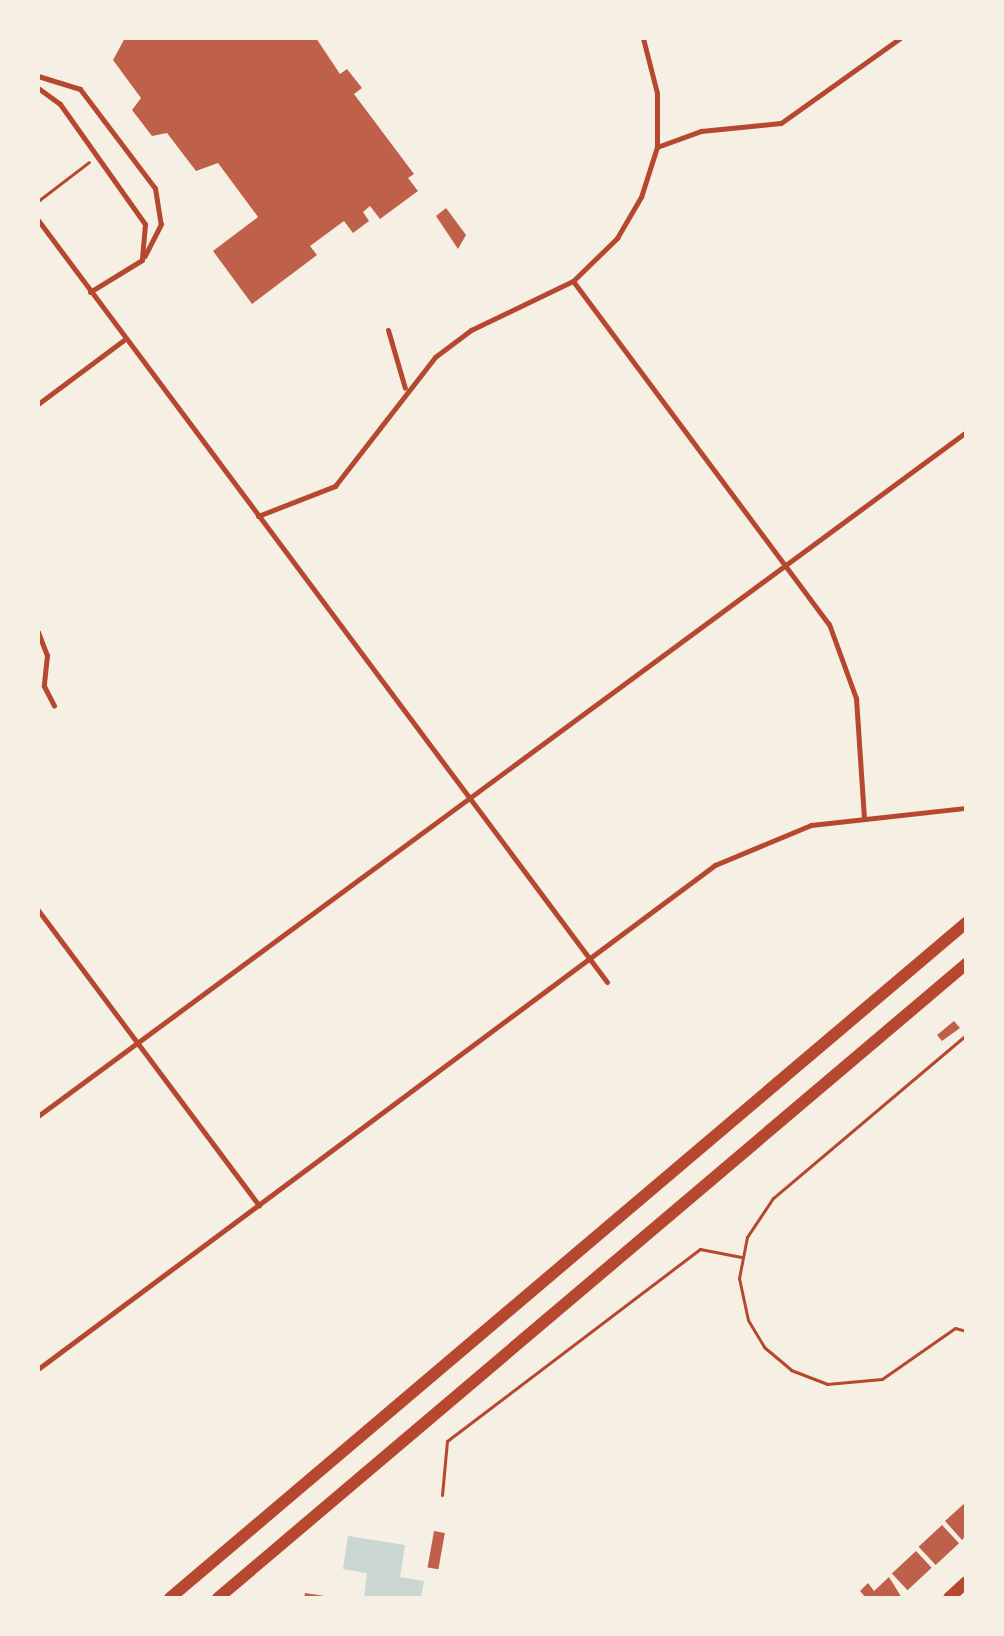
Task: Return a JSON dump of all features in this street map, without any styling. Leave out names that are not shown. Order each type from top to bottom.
[{"type":"street","points":[[170,1598],[966,923]]},
{"type":"street","points":[[218,1598],[966,964]]},
{"type":"street","points":[[949,1598],[966,1582]]},
{"type":"lane","points":[[257,517],[311,500],[346,476],[406,389],[471,330],[573,281],[626,226],[657,147],[657,93],[643,38]]},
{"type":"lane","points":[[657,147],[701,131],[781,123],[900,38]]},
{"type":"lane","points":[[38,76],[80,89],[155,188],[161,224],[142,260],[90,292]]},
{"type":"lane","points":[[38,88],[98,155],[142,215],[142,260]]},
{"type":"lane","points":[[38,220],[124,340],[607,982]]},
{"type":"lane","points":[[573,281],[829,624],[849,669],[864,818]]},
{"type":"lane","points":[[388,330],[406,389]]},
{"type":"lane","points":[[38,404],[124,340]]},
{"type":"lane","points":[[38,1116],[468,796],[966,432]]},
{"type":"lane","points":[[38,632],[47,655],[44,686],[54,706]]},
{"type":"lane","points":[[38,1369],[589,958],[737,853],[811,825],[966,808]]},
{"type":"lane","points":[[38,910],[259,1205]]},
{"type":"path","points":[[38,201],[98,155]]},
{"type":"path","points":[[966,1035],[773,1198],[741,1257],[740,1294],[756,1335],[807,1378],[845,1385],[882,1379],[955,1328],[966,1331]]},
{"type":"path","points":[[442,1495],[447,1441],[700,1249],[741,1257]]},
{"type":"shaded area","points":[[348,1536],[405,1545],[400,1577],[424,1581],[421,1598],[364,1598],[367,1573],[343,1569]]},
{"type":"building","points":[[125,38],[316,38],[340,74],[347,69],[362,88],[354,94],[414,174],[408,178],[418,191],[380,219],[370,206],[363,212],[369,221],[353,233],[344,221],[310,246],[317,255],[252,304],[213,251],[258,217],[218,163],[196,171],[167,133],[152,136],[132,110],[141,98],[113,60]]},
{"type":"building","points":[[446,208],[466,235],[458,249],[436,216]]},
{"type":"building","points":[[954,1021],[960,1028],[942,1041],[937,1035]]},
{"type":"building","points":[[966,1502],[966,1536],[962,1540],[945,1521]]},
{"type":"building","points":[[942,1525],[959,1543],[936,1565],[919,1547]]},
{"type":"building","points":[[434,1531],[445,1533],[438,1569],[428,1567]]},
{"type":"building","points":[[916,1551],[932,1568],[908,1590],[892,1574]]},
{"type":"building","points":[[889,1577],[902,1598],[866,1598],[860,1591],[868,1583],[874,1591]]},
{"type":"building","points":[[305,1593],[325,1596],[325,1598],[304,1598]]}]
